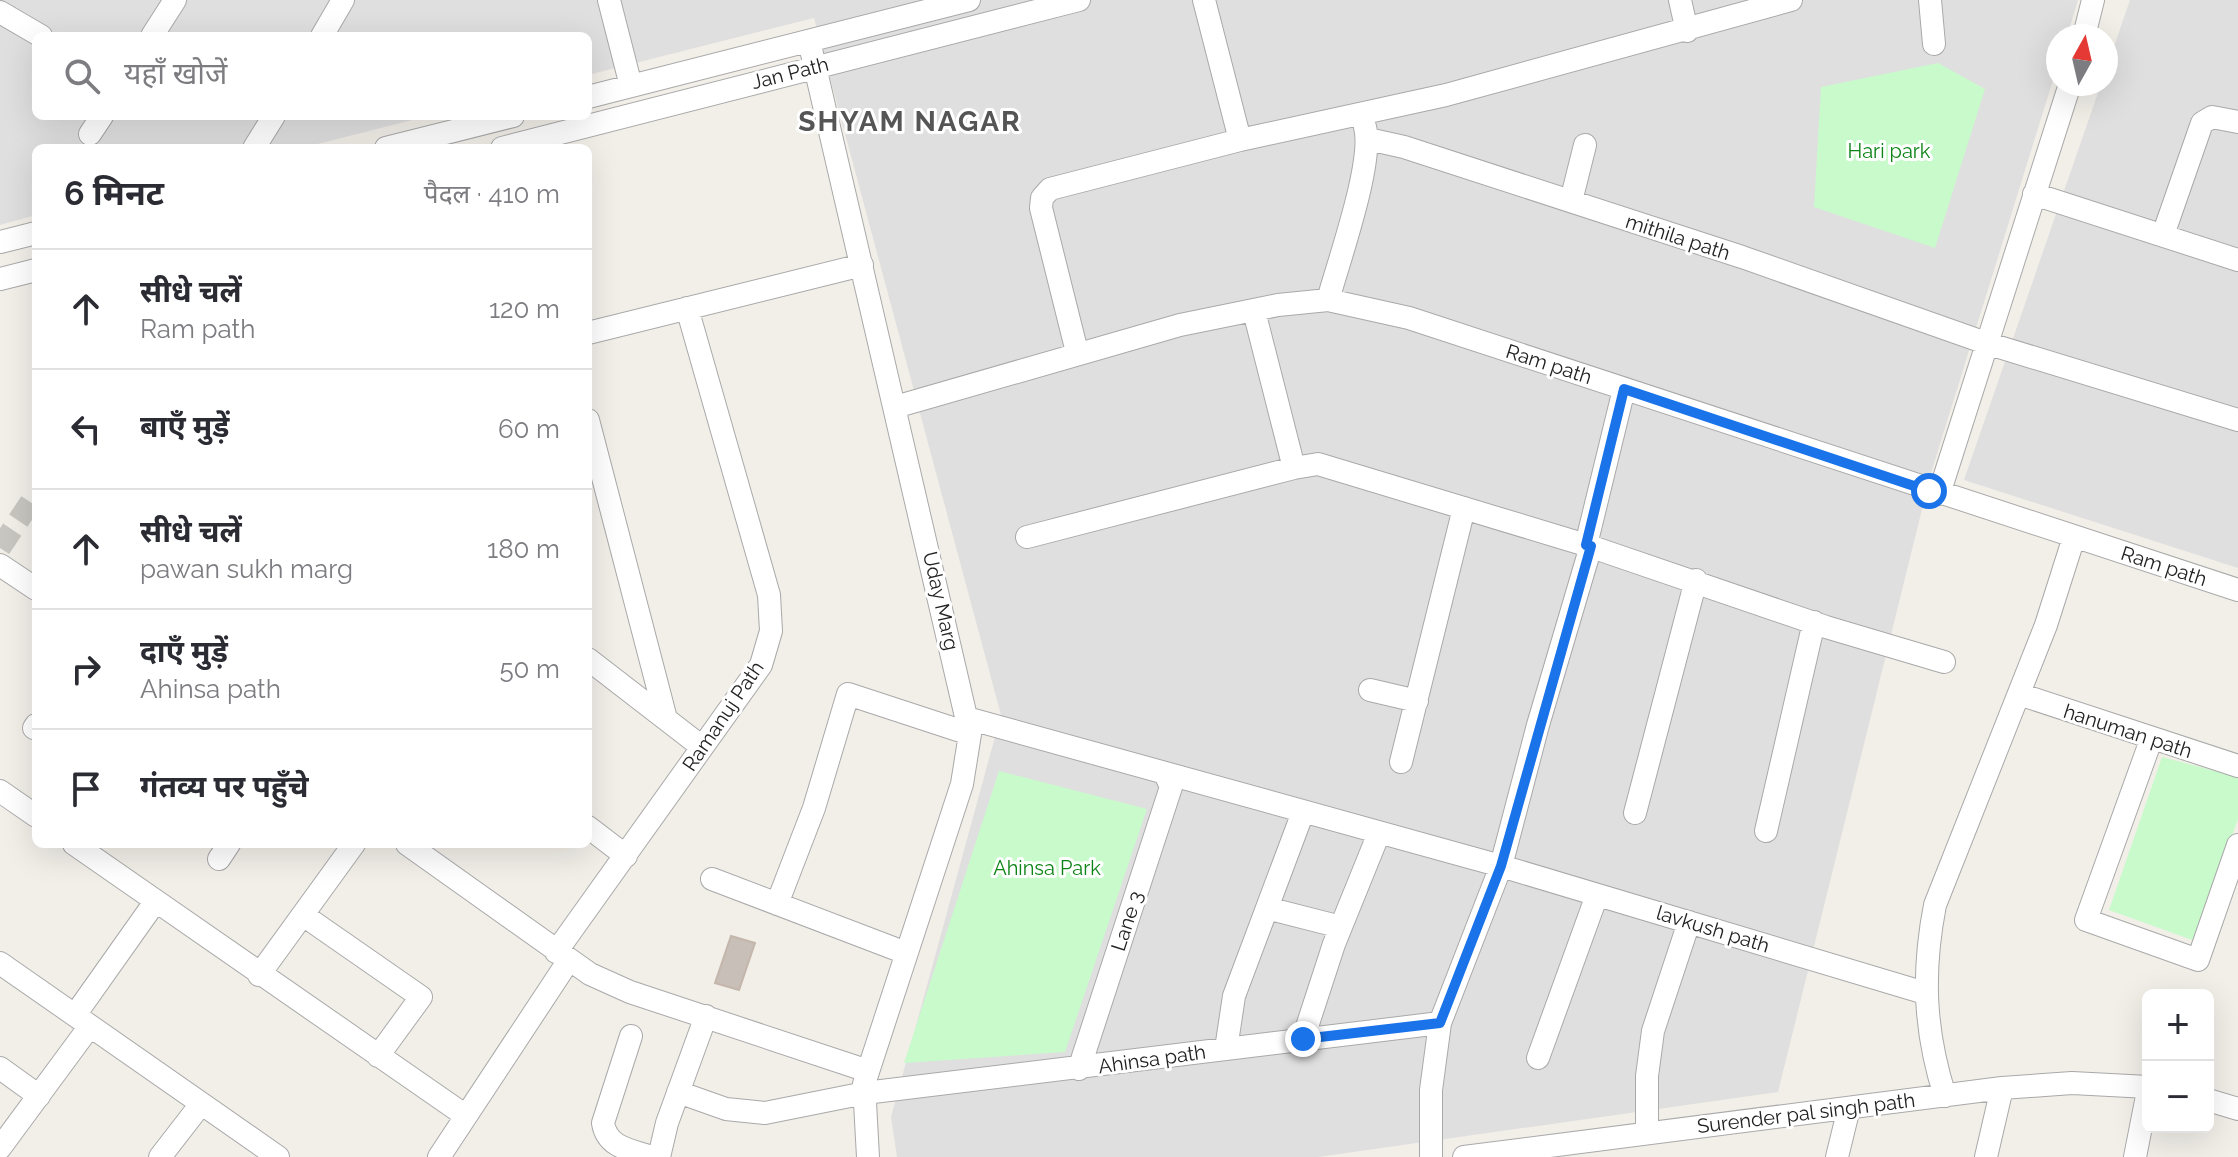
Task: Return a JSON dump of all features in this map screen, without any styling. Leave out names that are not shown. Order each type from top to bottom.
[{"type":"street","points":[[9,0],[0,13],[34,32]]},
{"type":"street","points":[[155,32],[175,0]]},
{"type":"street","points":[[324,32],[343,0]]},
{"type":"street","points":[[609,0],[631,86]]},
{"type":"street","name":"Jan Path","points":[[518,144],[1079,0]]},
{"type":"street","points":[[1204,0],[1240,140]]},
{"type":"street","points":[[1680,0],[1687,31]]},
{"type":"street","points":[[1077,352],[1041,208],[1042,198],[1050,189],[1240,140],[1446,95],[1791,0]]},
{"type":"street","points":[[1930,0],[1934,44]]},
{"type":"street","points":[[2087,24],[2093,0]]},
{"type":"street","name":"Jan Path","points":[[592,96],[961,1]]},
{"type":"street","name":"Uday Marg","points":[[809,41],[968,726],[962,784],[867,1082],[868,1157]]},
{"type":"street","points":[[1939,494],[2066,96]]},
{"type":"street","points":[[1328,300],[1368,139],[1361,114]]},
{"type":"street","points":[[2163,235],[2202,123],[2212,117],[2238,122]]},
{"type":"street","points":[[256,144],[272,120]]},
{"type":"street","points":[[402,144],[497,120]]},
{"type":"street","name":"mithila path","points":[[1368,139],[1404,147],[1571,201],[1986,343],[2238,420]]},
{"type":"street","points":[[1571,201],[1585,145]]},
{"type":"street","points":[[2034,194],[2238,260]]},
{"type":"street","points":[[0,242],[32,234]]},
{"type":"street","points":[[592,332],[862,265]]},
{"type":"street","points":[[0,279],[32,271]]},
{"type":"street","name":"Ram path","points":[[895,407],[1077,352],[1180,325],[1328,300],[1409,318],[2238,590]]},
{"type":"street","name":"Ramanuj Path","points":[[439,1157],[626,856],[761,665],[771,631],[769,595],[687,308]]},
{"type":"street","points":[[1254,311],[1294,468]]},
{"type":"street","points":[[1431,1157],[1431,1090],[1440,1023],[1501,866],[1588,546],[1624,389]]},
{"type":"street","points":[[592,435],[665,715]]},
{"type":"street","points":[[1027,537],[1318,464],[1696,580],[1814,622],[1944,662]]},
{"type":"street","points":[[1401,762],[1464,508]]},
{"type":"street","points":[[1945,1096],[1932,1056],[1925,993],[1926,953],[1935,905],[2019,694],[2074,537]]},
{"type":"street","points":[[0,565],[32,586]]},
{"type":"street","points":[[1635,813],[1696,580]]},
{"type":"street","points":[[1766,831],[1814,622]]},
{"type":"street","points":[[592,662],[665,715],[702,747]]},
{"type":"street","points":[[1370,690],[1417,701]]},
{"type":"street","name":"lavkush path","points":[[777,904],[814,808],[848,694],[1165,774],[1501,866],[1925,993]]},
{"type":"street","name":"hanuman path","points":[[2019,694],[2151,740],[2238,766]]},
{"type":"street","points":[[2151,740],[2086,920],[2198,960],[2238,845]]},
{"type":"street","name":"Lane 3","points":[[1079,1069],[1171,787],[1165,774]]},
{"type":"street","points":[[0,791],[32,813]]},
{"type":"street","points":[[1226,1049],[1234,996],[1303,812]]},
{"type":"street","points":[[592,830],[626,856]]},
{"type":"street","points":[[1303,1039],[1341,927],[1379,833]]},
{"type":"street","points":[[259,975],[351,848]]},
{"type":"street","points":[[413,848],[563,956],[630,992],[706,1016],[867,1082]]},
{"type":"street","points":[[99,851],[155,902],[466,1116]]},
{"type":"street","points":[[712,879],[906,953]]},
{"type":"street","points":[[1538,1058],[1597,895]]},
{"type":"street","points":[[0,1148],[39,1096],[155,902]]},
{"type":"street","points":[[1267,908],[1341,927]]},
{"type":"street","points":[[303,915],[421,997],[378,1056]]},
{"type":"street","points":[[1647,1133],[1647,1076],[1653,1031],[1689,922]]},
{"type":"street","points":[[0,963],[278,1157]]},
{"type":"street","points":[[659,1157],[678,1092],[706,1016]]},
{"type":"street","name":"Ahinsa path","points":[[678,1092],[726,1109],[765,1113],[867,1082],[1079,1069],[1440,1023]]},
{"type":"street","points":[[631,1036],[603,1123],[605,1136],[613,1144],[652,1157]]},
{"type":"street","points":[[0,1068],[39,1096]]},
{"type":"street","name":"Surender pal singh path","points":[[1464,1157],[1531,1153],[1647,1133],[2002,1088],[2072,1083],[2142,1089]]},
{"type":"street","points":[[1986,1157],[2002,1088]]},
{"type":"street","points":[[2214,1102],[2238,1109]]},
{"type":"street","points":[[160,1157],[201,1104]]},
{"type":"street","points":[[1837,1157],[1849,1108]]},
{"type":"street","points":[[2135,1157],[2142,1120]]},
{"type":"shaded area","points":[[0,0],[2078,0],[2071,24],[2046,24],[2048,96],[1931,473],[1778,1092],[1318,1157],[897,1157],[891,1117],[1001,715],[814,18],[592,74],[592,32],[32,32],[32,120],[412,120],[318,144],[32,144],[32,216],[0,225]]},
{"type":"shaded area","points":[[2130,0],[2238,0],[2238,568],[1964,480],[2097,96],[2118,96],[2118,35]]},
{"type":"green space","name":"Hari park","points":[[1938,63],[1985,89],[1935,248],[1814,207],[1821,87]]},
{"type":"green space","points":[[2162,757],[2238,777],[2238,819],[2195,941],[2109,910]]},
{"type":"green space","name":"Ahinsa Park","points":[[999,771],[1147,809],[1065,1052],[904,1063]]},
{"type":"building","points":[[731,936],[755,943],[739,990],[715,983]]},
{"type":"tunnel","points":[[0,548],[32,500]]},
{"type":"district","name":"SHYAM NAGAR","points":[[910,121]]},
{"type":"route","points":[[1303,1039],[1440,1023],[1501,866],[1538,725],[1591,546],[1586,545],[1624,389],[1929,491]]}]
